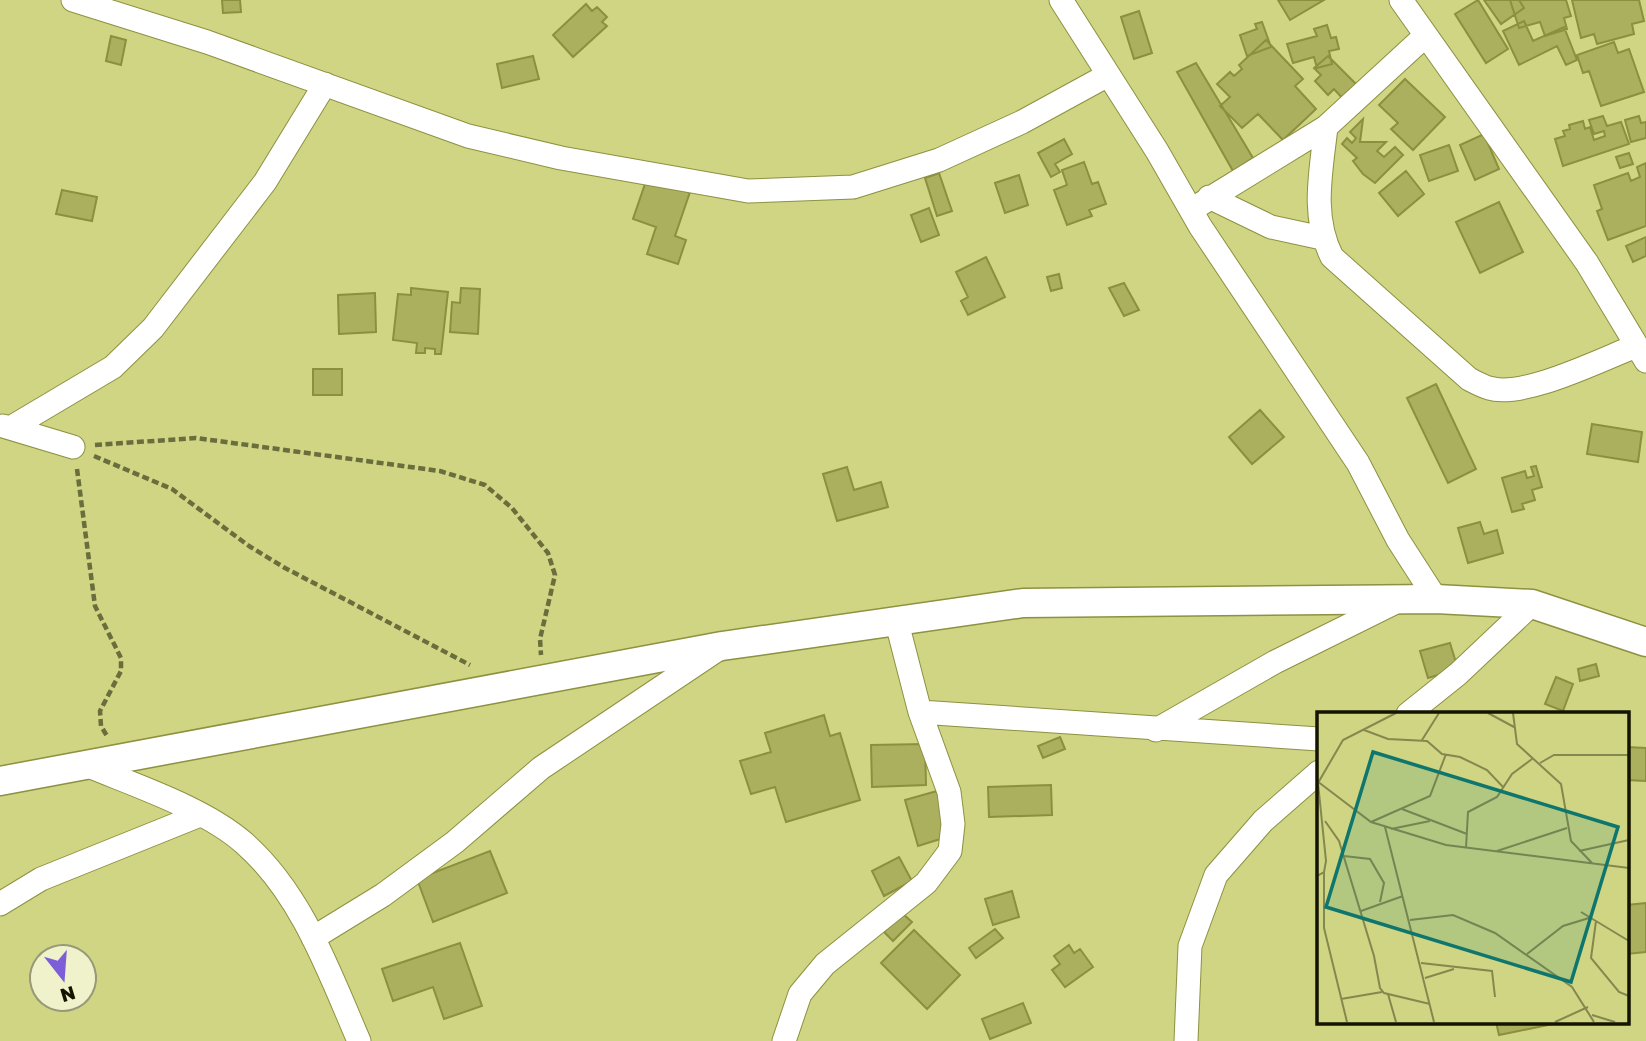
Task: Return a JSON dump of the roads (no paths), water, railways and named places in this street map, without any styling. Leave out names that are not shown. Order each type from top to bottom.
[{"type":"street","points":[[73,0],[325,84],[468,136],[561,158],[748,191],[853,187],[927,164],[1022,122],[1108,75]]},
{"type":"street","points":[[1061,0],[1157,151],[1200,203],[1358,463],[1398,540],[1436,599]]},
{"type":"street","points":[[1326,127],[1318,210],[1322,238],[1332,257],[1469,379],[1490,389],[1511,390],[1641,354],[1587,263],[1529,177],[1425,37],[1401,0]]},
{"type":"street","points":[[1200,203],[1326,127],[1425,37]]},
{"type":"street","points":[[6,426],[113,367],[153,328],[265,182],[325,84]]},
{"type":"street","points":[[1200,203],[1271,227],[1322,238]]},
{"type":"street","points":[[6,426],[73,447]]},
{"type":"street","points":[[0,780],[722,646],[1023,603],[1436,599],[1532,604],[1646,642]]},
{"type":"street","points":[[1156,730],[1275,662],[1401,600]]},
{"type":"street","points":[[1410,712],[1458,674],[1532,604]]},
{"type":"street","points":[[785,1041],[800,994],[825,964],[926,883],[950,851],[953,824],[950,792],[920,712],[897,623]]},
{"type":"street","points":[[313,938],[383,895],[454,842],[541,768],[722,646]]},
{"type":"street","points":[[920,712],[1317,739]]},
{"type":"street","points":[[86,765],[200,815],[243,841],[267,866],[313,938],[359,1041]]},
{"type":"street","points":[[1186,1041],[1190,946],[1216,875],[1263,821],[1317,774]]},
{"type":"street","points":[[0,904],[41,880],[200,815]]}]
